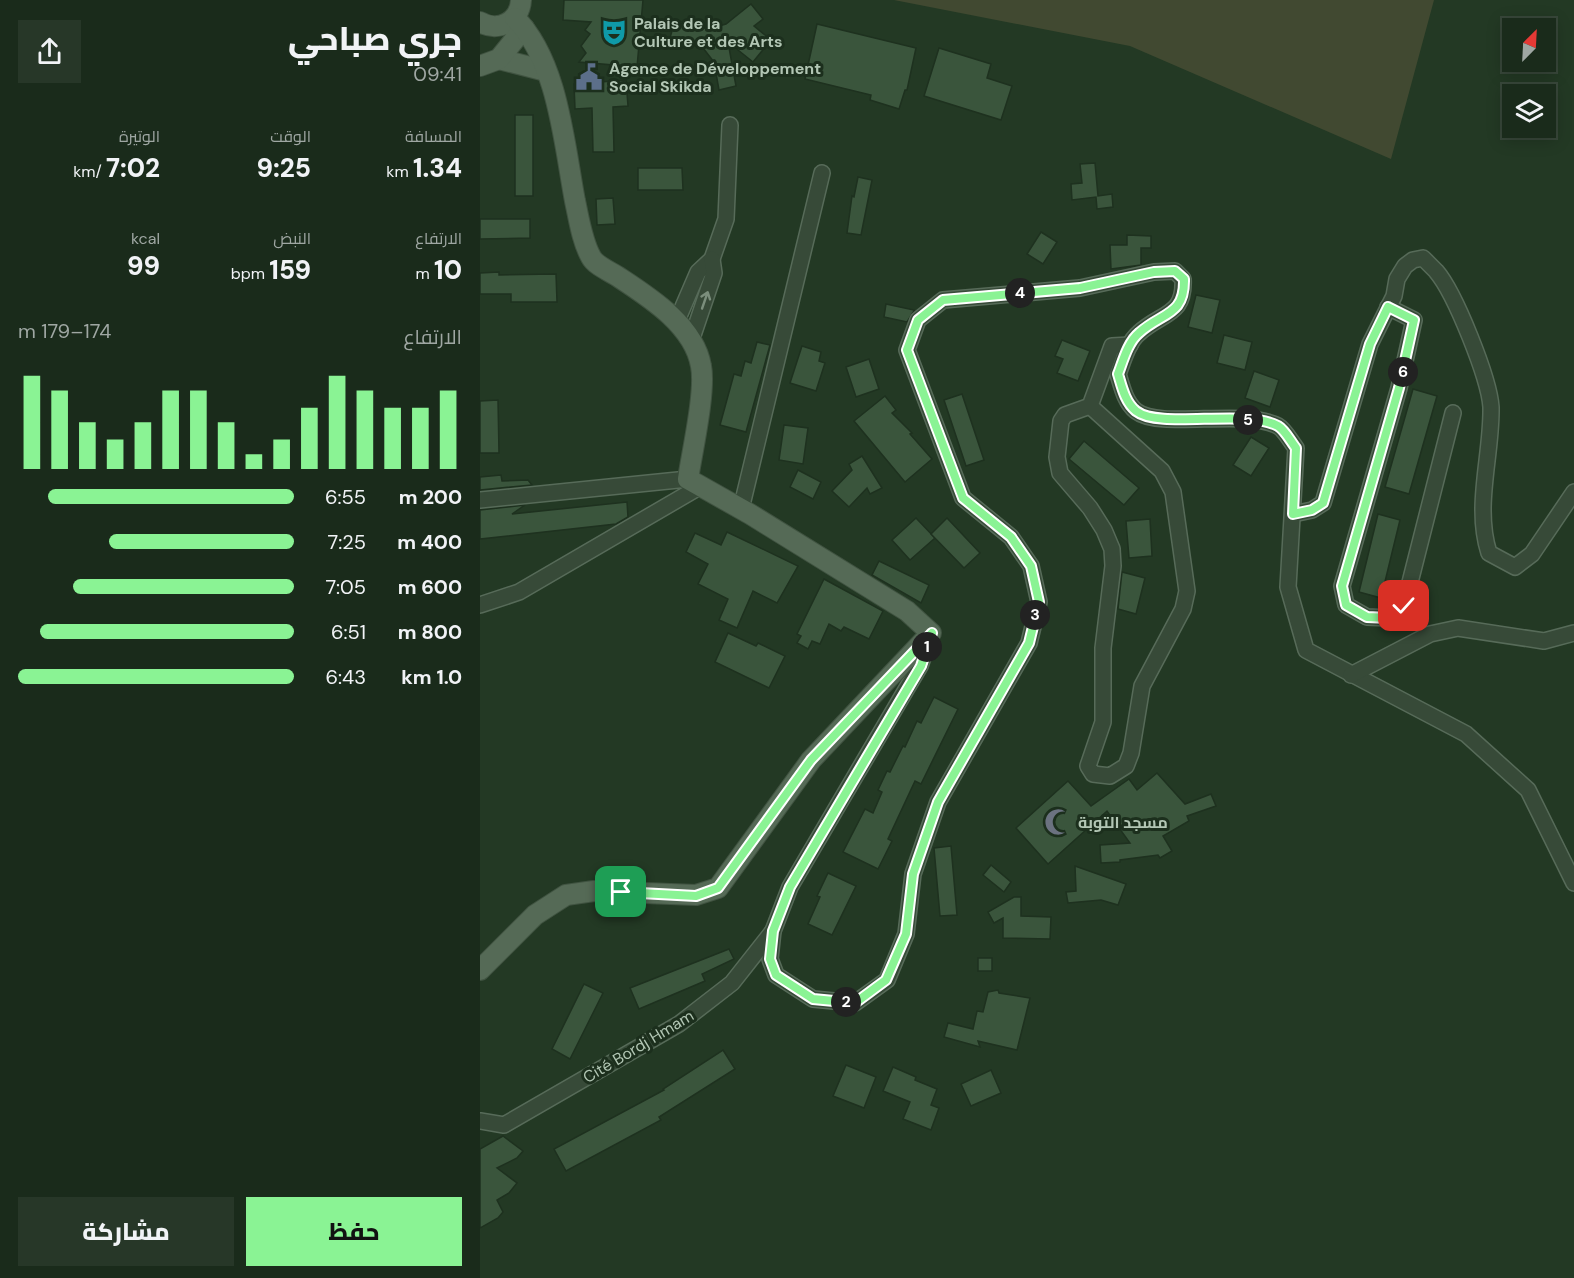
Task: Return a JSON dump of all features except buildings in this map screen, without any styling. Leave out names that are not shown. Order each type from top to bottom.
[{"type":"main road","points":[[480,22],[492,27],[500,26],[520,15]]},
{"type":"main road","points":[[499,59],[520,15]]},
{"type":"main road","points":[[480,970],[535,915],[566,895],[594,891],[696,896],[718,888],[811,760],[932,633],[907,611],[695,483],[701,366],[689,335],[646,295],[592,260],[580,224],[556,107],[546,71],[536,44],[520,15]]},
{"type":"main road","points":[[480,66],[499,59],[546,71]]},
{"type":"street","points":[[691,341],[714,273],[712,259],[726,219],[730,125]]},
{"type":"street","points":[[741,509],[822,173]]},
{"type":"street","points":[[1293,514],[1312,510],[1323,503],[1370,344],[1388,307],[1397,279],[1405,266],[1413,260],[1423,258],[1437,272],[1482,365],[1491,406],[1482,515],[1484,537],[1490,553],[1515,567],[1532,554],[1574,492]]},
{"type":"street","points":[[676,323],[698,272],[712,259]]},
{"type":"street","points":[[932,633],[921,666],[790,887],[773,931],[770,959],[776,975],[813,999],[855,1003],[886,980],[906,934],[913,874],[938,802],[1029,643],[1039,602],[1031,566],[1011,537],[963,498],[907,350],[918,320],[943,300],[1080,288],[1166,270],[1180,274],[1184,279],[1184,294],[1179,304],[1138,334],[1130,345],[1118,374],[1127,400],[1137,412],[1161,419],[1196,417],[1256,420],[1280,427],[1296,448],[1288,587],[1306,650],[1466,734],[1528,790],[1574,883]]},
{"type":"street","points":[[1388,307],[1414,320],[1399,388],[1342,586],[1346,605],[1367,617],[1389,618],[1404,606],[1453,413]]},
{"type":"street","points":[[1090,406],[1112,346],[1130,345]]},
{"type":"street","points":[[1090,406],[1162,471],[1173,492],[1187,591],[1179,617],[1142,686],[1131,753],[1126,766],[1110,776],[1093,774],[1088,766],[1103,722],[1103,648],[1112,549],[1104,530],[1090,508],[1060,473],[1057,457],[1061,421],[1065,415],[1090,406]]},
{"type":"street","points":[[480,500],[695,483]]},
{"type":"street","points":[[480,605],[519,592],[695,483]]},
{"type":"street","points":[[1351,675],[1430,634],[1458,628],[1544,641],[1574,633]]},
{"type":"street","name":"Cité Bordj Hmam","points":[[480,1121],[504,1125],[679,1024],[732,983],[773,931]]},
{"type":"green space","points":[[894,0],[1434,0],[1391,159],[1130,46]]},
{"type":"place","name":"Palais de la Culture et des Arts","points":[[614,32]]},
{"type":"place","name":"Agence de Développement Social Skikda","points":[[589,77]]},
{"type":"place","name":"مسجد التوبة","points":[[1058,822]]},
{"type":"route","points":[[621,892],[696,896],[718,888],[811,760],[932,633],[921,666],[790,887],[773,931],[770,959],[776,975],[813,999],[855,1003],[886,980],[906,934],[913,874],[938,802],[1029,643],[1039,602],[1031,566],[1011,537],[963,498],[907,350],[918,320],[943,300],[1080,288],[1166,270],[1180,274],[1184,279],[1184,294],[1179,304],[1138,334],[1130,345],[1118,374],[1127,400],[1137,412],[1161,419],[1196,417],[1256,420],[1280,427],[1296,448],[1293,514],[1312,510],[1323,503],[1370,344],[1388,307],[1414,320],[1399,388],[1342,586],[1346,605],[1367,617],[1389,618],[1404,606]]}]
